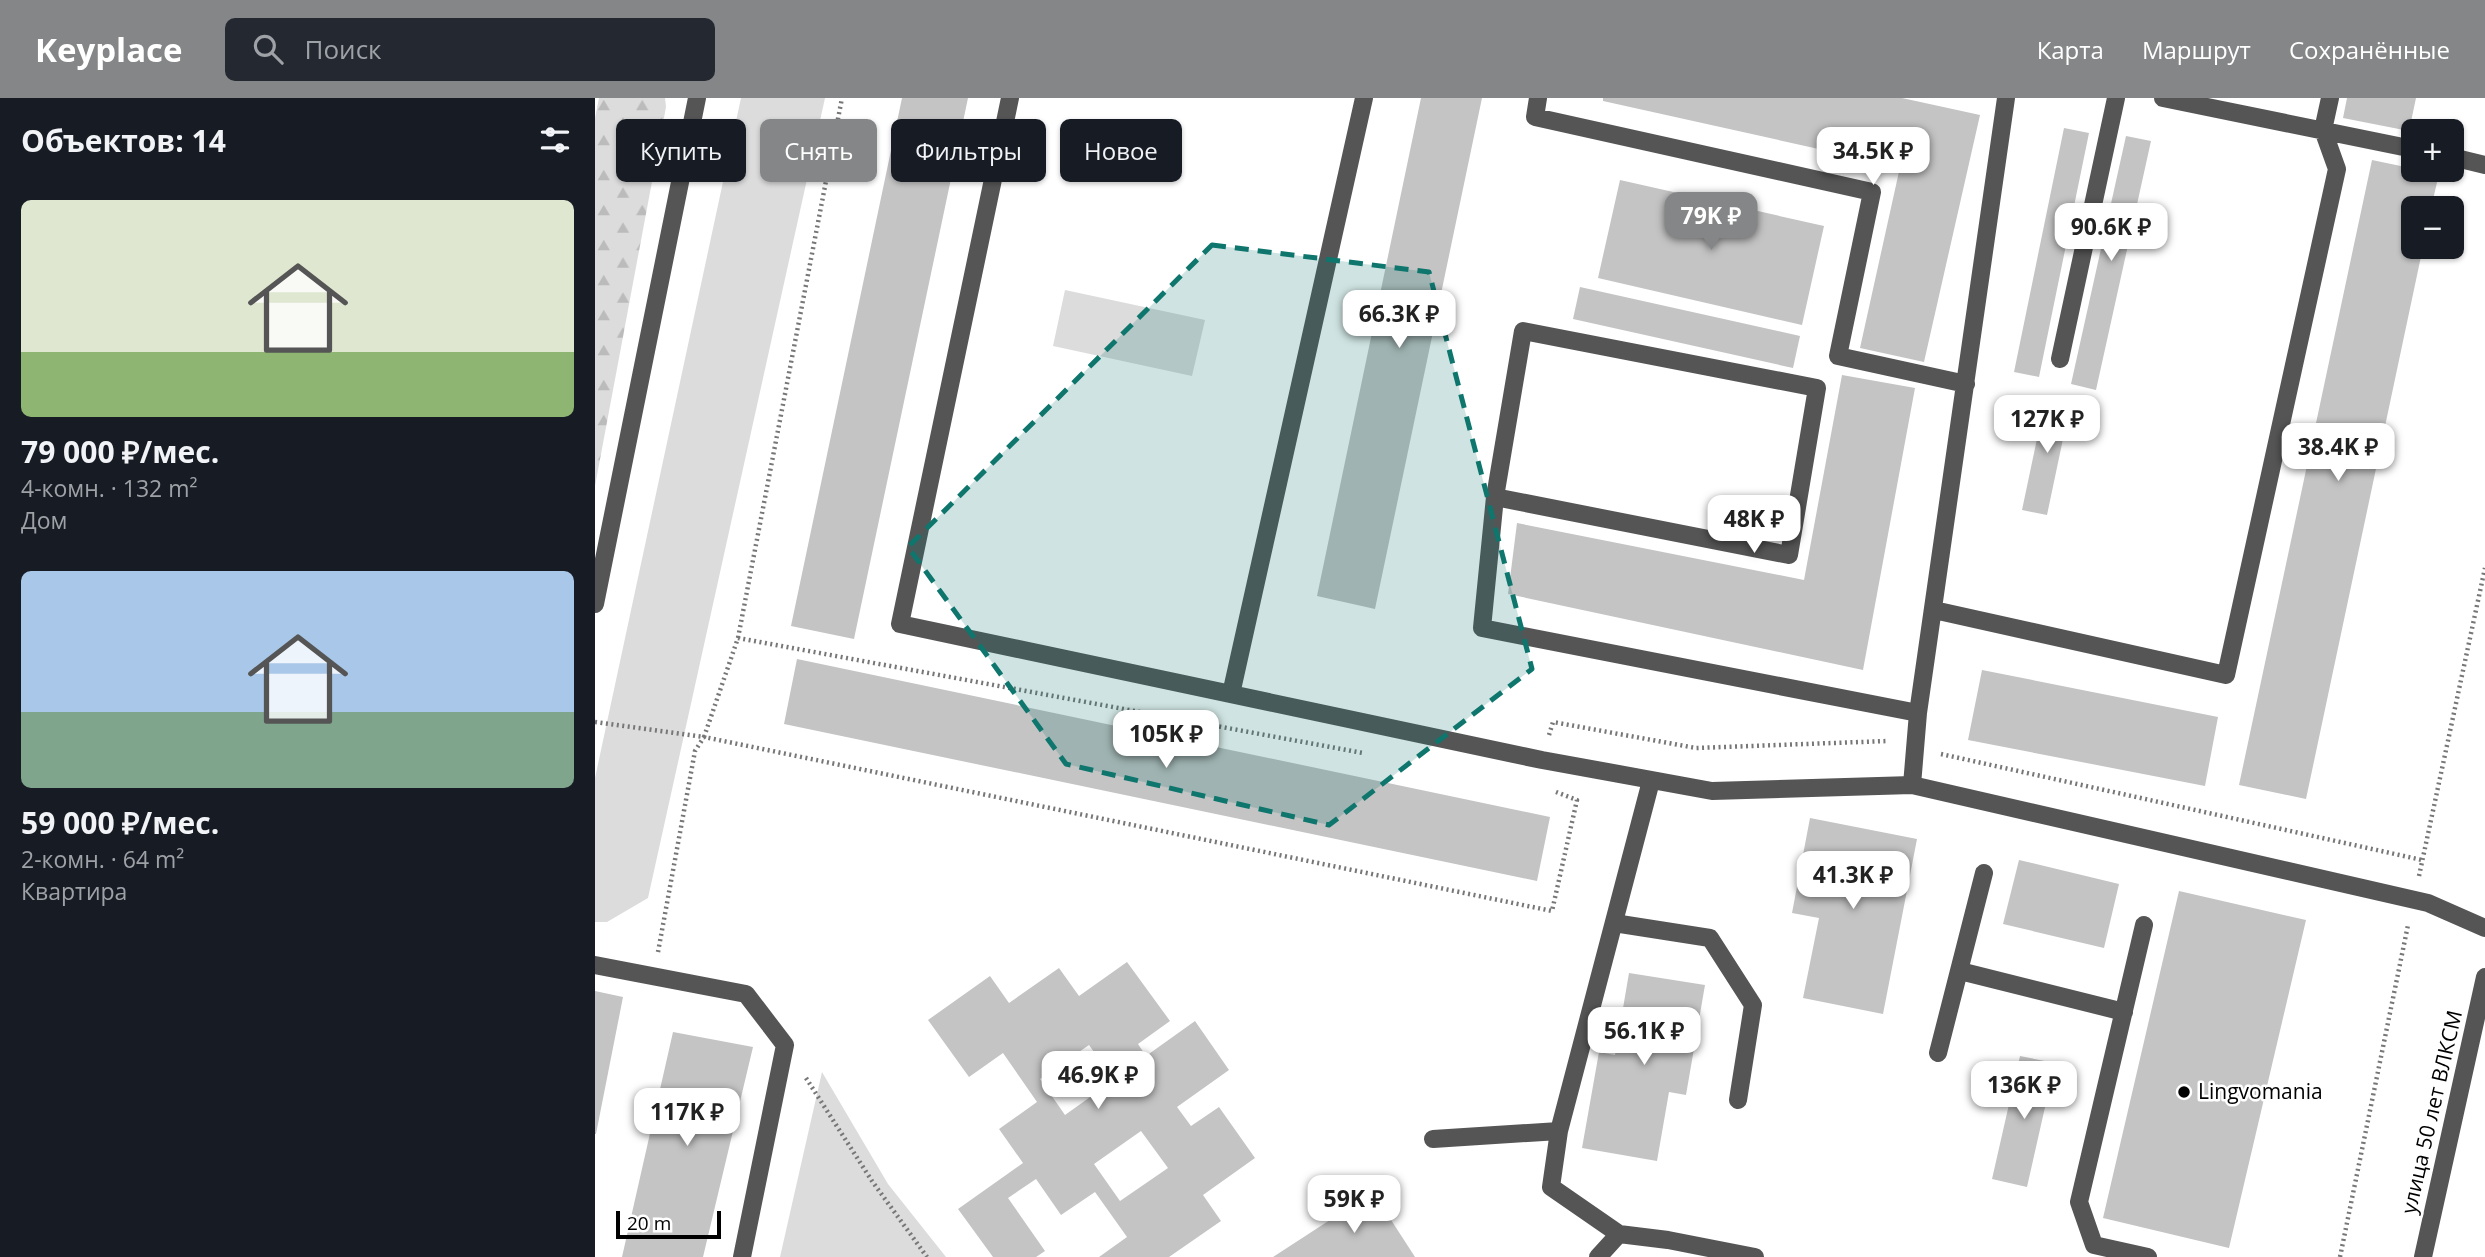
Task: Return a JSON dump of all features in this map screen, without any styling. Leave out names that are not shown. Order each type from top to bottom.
[{"type":"street","points":[[595,604],[697,98]]},
{"type":"street","points":[[1010,98],[900,624],[1542,760],[1712,791],[1912,785],[2428,904],[2485,928]]},
{"type":"street","points":[[1231,694],[1364,98]]},
{"type":"street","points":[[1538,98],[1535,117],[1872,192],[1838,356],[1966,384]]},
{"type":"street","points":[[1912,785],[1918,713],[2007,98]]},
{"type":"street","points":[[2060,359],[2116,98]]},
{"type":"street","points":[[2163,98],[2401,146]]},
{"type":"street","points":[[1934,610],[2226,675],[2337,169],[2323,130],[2330,98]]},
{"type":"street","points":[[2464,160],[2485,164]]},
{"type":"street","points":[[1495,497],[1789,555],[1817,388],[1523,331],[1495,497],[1482,628],[1918,713]]},
{"type":"street","points":[[1651,781],[1559,1130],[1551,1187],[1619,1234],[1668,1240],[1755,1257]]},
{"type":"street","points":[[1938,1053],[1984,873]]},
{"type":"street","points":[[1614,923],[1710,938],[1753,1005],[1738,1100]]},
{"type":"street","points":[[2144,925],[2079,1202],[2094,1245],[2148,1257]]},
{"type":"street","points":[[595,965],[746,994],[785,1045],[742,1257]]},
{"type":"street","points":[[1960,971],[2124,1012]]},
{"type":"street","name":"улица 50 лет ВЛКСМ","points":[[2423,1257],[2485,977]]},
{"type":"street","points":[[1433,1139],[1559,1130]]},
{"type":"street","points":[[1598,1257],[1619,1234]]},
{"type":"path","points":[[738,638],[842,98]]},
{"type":"path","points":[[653,976],[695,751],[704,737],[1552,911],[1577,800],[1546,788]]},
{"type":"path","points":[[785,1045],[871,1181],[927,1257]]},
{"type":"highlighted area","points":[[1212,245],[1429,272],[1532,669],[1329,825],[1066,764],[908,547]]},
{"type":"green space","points":[[599,98],[665,98],[664,119],[616,119],[616,182],[652,182],[595,486],[595,118]]},
{"type":"green space","points":[[741,98],[825,98],[820,119],[760,119],[760,182],[806,182],[648,898],[607,922],[595,922],[595,778],[723,182],[746,182],[746,119],[736,119]]},
{"type":"green space","points":[[1065,290],[1205,320],[1192,376],[1053,346]]},
{"type":"green space","points":[[822,1072],[888,1184],[946,1257],[780,1257]]},
{"type":"building","points":[[902,98],[968,98],[964,119],[898,119]]},
{"type":"building","points":[[1421,98],[1482,98],[1375,609],[1317,596]]},
{"type":"building","points":[[1603,98],[1902,98],[1980,115],[1924,362],[1860,348],[1900,167],[1603,101]]},
{"type":"building","points":[[2347,98],[2416,98],[2412,119],[2401,119],[2401,129],[2343,118]]},
{"type":"building","points":[[2064,128],[2089,133],[2039,377],[2014,372]]},
{"type":"building","points":[[2126,136],[2151,141],[2096,390],[2071,384]]},
{"type":"building","points":[[891,150],[891,182],[950,182],[854,639],[791,626]]},
{"type":"building","points":[[2372,160],[2401,166],[2401,182],[2437,182],[2434,196],[2401,196],[2401,259],[2420,259],[2306,799],[2239,785]]},
{"type":"building","points":[[1620,180],[1824,226],[1802,325],[1598,278]]},
{"type":"building","points":[[1580,287],[1800,336],[1793,368],[1573,319]]},
{"type":"building","points":[[1842,375],[1915,388],[1863,670],[1508,594],[1517,523],[1804,580]]},
{"type":"building","points":[[2046,396],[2071,401],[2047,515],[2022,510]]},
{"type":"building","points":[[797,659],[1550,817],[1537,881],[784,724]]},
{"type":"building","points":[[1982,670],[2218,717],[2205,786],[1968,740]]},
{"type":"building","points":[[1810,818],[1917,839],[1883,1014],[1803,998],[1819,918],[1792,913]]},
{"type":"building","points":[[2019,860],[2119,884],[2104,948],[2003,924]]},
{"type":"building","points":[[2179,891],[2306,920],[2229,1248],[2103,1218]]},
{"type":"building","points":[[1127,962],[1170,1021],[1138,1044],[1146,1056],[1195,1021],[1229,1070],[1177,1107],[1191,1126],[1219,1107],[1255,1158],[1203,1195],[1221,1221],[1169,1257],[1099,1257],[1127,1237],[1095,1192],[1061,1215],[1036,1179],[1008,1198],[1045,1251],[1036,1257],[993,1257],[958,1209],[1023,1163],[999,1129],[1037,1102],[1003,1053],[969,1077],[928,1020],[990,976],[1009,1003],[1059,968],[1079,996]],"holes":[[[1089,1045],[1114,1080],[1065,1115],[1040,1079]],[[1141,1131],[1168,1168],[1120,1201],[1094,1164]]]},
{"type":"building","points":[[1629,973],[1705,985],[1686,1095],[1669,1092],[1657,1161],[1582,1148],[1599,1052],[1615,1055]]},
{"type":"building","points":[[595,991],[623,997],[596,1134],[595,1134]]},
{"type":"building","points":[[673,1032],[753,1047],[703,1257],[622,1257]]},
{"type":"building","points":[[2020,1056],[2055,1063],[2027,1187],[1992,1179]]},
{"type":"building","points":[[1373,1192],[1415,1257],[1273,1257]]},
{"type":"place","name":"Lingvomania","points":[[2184,1092]]}]
